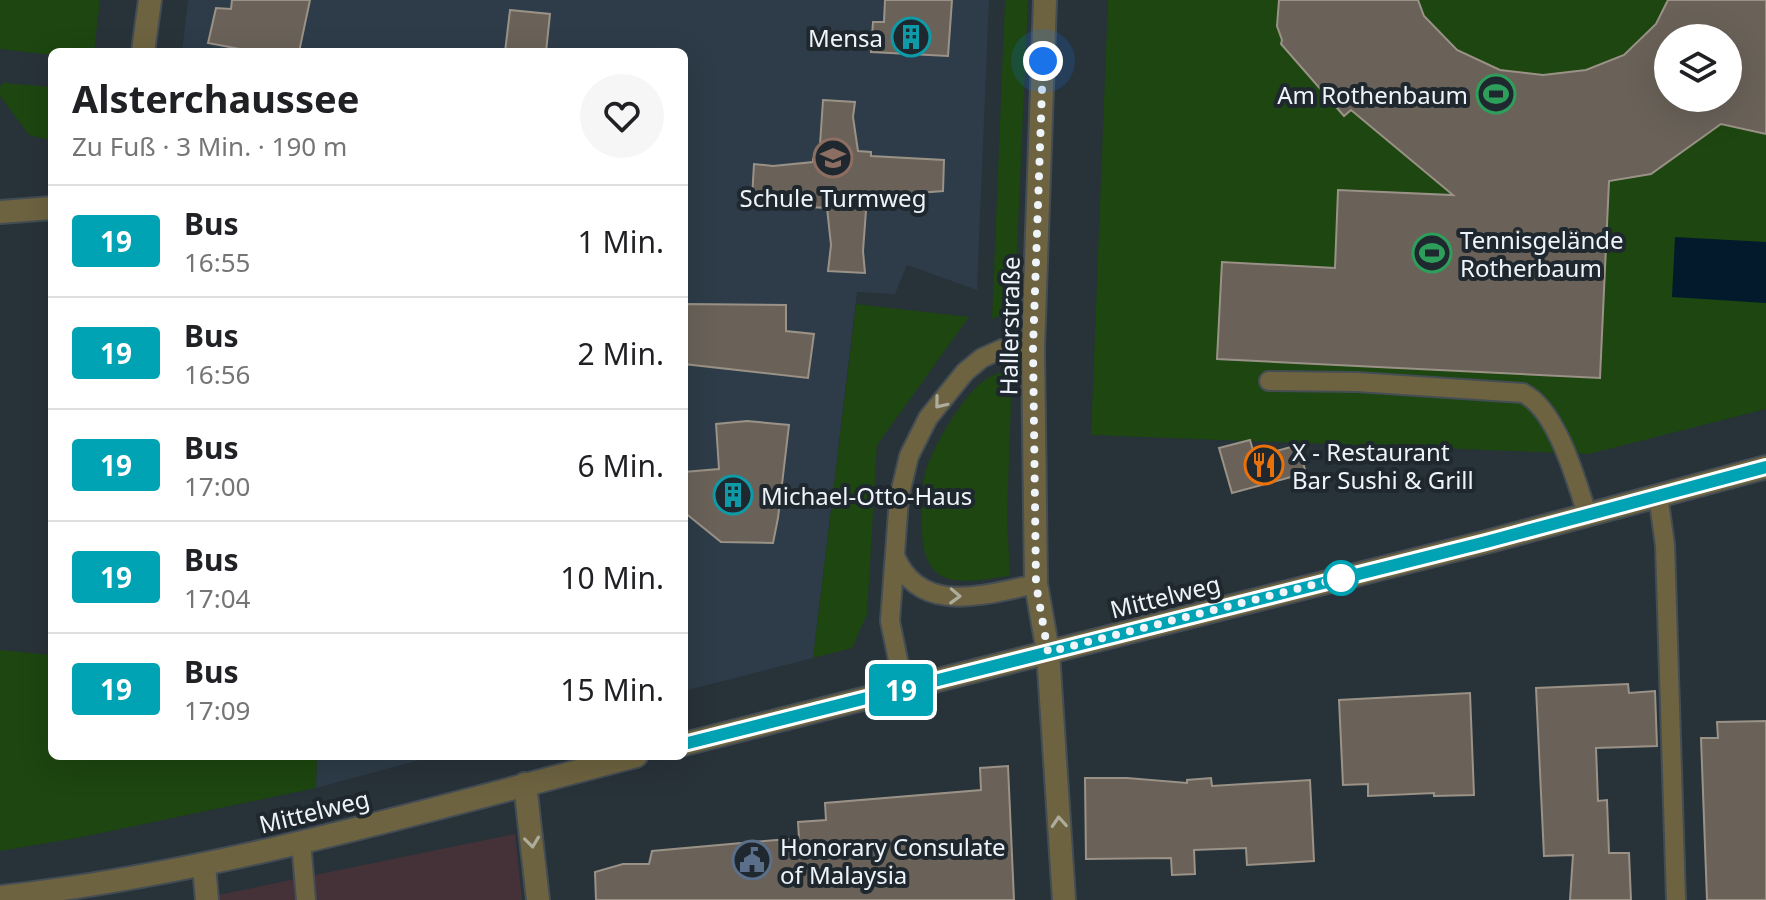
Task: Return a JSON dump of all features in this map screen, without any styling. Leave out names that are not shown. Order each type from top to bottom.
[{"type":"street","points":[[144,48],[150,0]]},
{"type":"street","name":"Hallerstraße","points":[[1045,0],[1033,348],[1036,584],[1048,652],[1064,900]]},
{"type":"street","points":[[0,212],[48,208]]},
{"type":"street","name":"Mittelweg","points":[[688,743],[1766,467]]},
{"type":"street","name":"Mittelweg","points":[[0,897],[88,887],[204,865],[620,760]]},
{"type":"street","points":[[525,784],[538,900]]},
{"type":"street","points":[[204,865],[207,900]]},
{"type":"lane","points":[[904,689],[890,621],[903,473],[928,418],[965,372],[982,358],[1002,349],[1033,348]]},
{"type":"lane","points":[[1269,381],[1357,382],[1523,393],[1537,403],[1550,421],[1574,472],[1587,514]]},
{"type":"lane","points":[[1658,495],[1665,545],[1676,900]]},
{"type":"lane","points":[[895,556],[900,570],[909,579],[936,595],[971,597],[1036,584]]},
{"type":"lane","points":[[301,842],[306,900]]},
{"type":"shaded area","name":"Schule Turmweg","points":[[188,0],[989,0],[977,290],[907,265],[895,294],[857,292],[813,658],[688,690],[688,48],[182,48]]},
{"type":"shaded area","points":[[1675,237],[1766,242],[1766,303],[1672,297]]},
{"type":"shaded area","points":[[317,760],[419,760],[316,788]]},
{"type":"shaded area","points":[[515,834],[522,900],[218,900],[218,895]]},
{"type":"green space","points":[[0,0],[100,0],[94,48],[48,48],[48,55],[0,49]]},
{"type":"green space","points":[[1005,0],[1028,0],[1015,294],[1005,313],[992,319]]},
{"type":"green space","name":"Tennisgelände Rotherbaum","points":[[1108,0],[1766,0],[1766,409],[1589,454],[1091,435]]},
{"type":"green space","points":[[3,83],[48,87],[48,140],[29,135],[0,96]]},
{"type":"green space","points":[[856,304],[969,317],[877,445],[867,614],[852,648],[813,658]]},
{"type":"green space","points":[[1009,369],[1012,372],[1007,517],[1010,576],[949,579],[936,572],[924,548],[922,496],[927,467],[947,427],[973,390]]},
{"type":"green space","points":[[0,650],[48,655],[48,760],[317,760],[316,788],[0,851]]},
{"type":"building","points":[[232,0],[310,0],[300,48],[235,48],[208,43],[216,8],[231,9]]},
{"type":"building","name":"Mensa","points":[[885,0],[952,0],[948,56],[871,52],[873,22],[884,22]]},
{"type":"building","points":[[1279,0],[1418,0],[1424,16],[1457,50],[1500,70],[1543,75],[1586,70],[1624,55],[1654,26],[1654,112],[1742,112],[1742,24],[1656,24],[1668,0],[1766,0],[1766,134],[1721,124],[1651,174],[1609,181],[1600,378],[1217,359],[1222,262],[1335,268],[1338,190],[1453,195],[1351,110],[1344,116],[1281,44],[1277,26]]},
{"type":"building","points":[[510,10],[550,14],[546,48],[505,48]]},
{"type":"building","points":[[823,100],[855,102],[853,117],[858,151],[871,152],[871,156],[944,160],[943,191],[867,197],[863,251],[865,273],[828,271],[831,245],[827,208],[810,207],[810,201],[752,198],[754,164],[773,166],[819,160]]},
{"type":"building","points":[[688,304],[786,305],[786,331],[814,334],[808,378],[688,364]]},
{"type":"building","name":"Michael-Otto-Haus","points":[[747,421],[789,425],[773,543],[721,542],[688,515],[688,472],[719,469],[716,424]]},
{"type":"building","name":"X - Restaurant Bar Sushi & Grill","points":[[1250,440],[1255,457],[1298,445],[1306,473],[1232,493],[1219,448]]},
{"type":"building","points":[[1628,684],[1629,693],[1655,691],[1657,746],[1596,748],[1598,801],[1607,800],[1609,853],[1629,853],[1631,900],[1570,900],[1573,855],[1544,856],[1536,688]]},
{"type":"building","points":[[1470,693],[1474,795],[1368,796],[1368,784],[1343,785],[1339,700]]},
{"type":"building","points":[[1766,721],[1766,900],[1707,900],[1701,738],[1718,738],[1717,722]]},
{"type":"building","points":[[1008,766],[1014,900],[596,900],[595,872],[623,864],[649,864],[652,851],[799,838],[798,822],[826,820],[825,803],[981,790],[980,768]]},
{"type":"building","points":[[1085,778],[1187,783],[1187,780],[1211,778],[1212,786],[1310,780],[1314,861],[1247,865],[1246,848],[1194,850],[1195,874],[1172,875],[1171,858],[1086,859]]},
{"type":"bus line","name":"19","points":[[688,743],[1486,542],[1766,467]]},
{"type":"place","name":"Mensa","points":[[911,37]]},
{"type":"place","name":"Am Rothenbaum","points":[[1496,94]]},
{"type":"place","name":"Schule Turmweg","points":[[833,158]]},
{"type":"place","name":"Tennisgelände Rotherbaum","points":[[1432,253]]},
{"type":"place","name":"X - Restaurant Bar Sushi & Grill","points":[[1264,465]]},
{"type":"place","name":"Michael-Otto-Haus","points":[[733,495]]},
{"type":"place","name":"Honorary Consulate of Malaysia","points":[[752,860]]},
{"type":"route","points":[[1043,61],[1033,348],[1036,584],[1048,652],[1344,577],[1341,578]]}]
